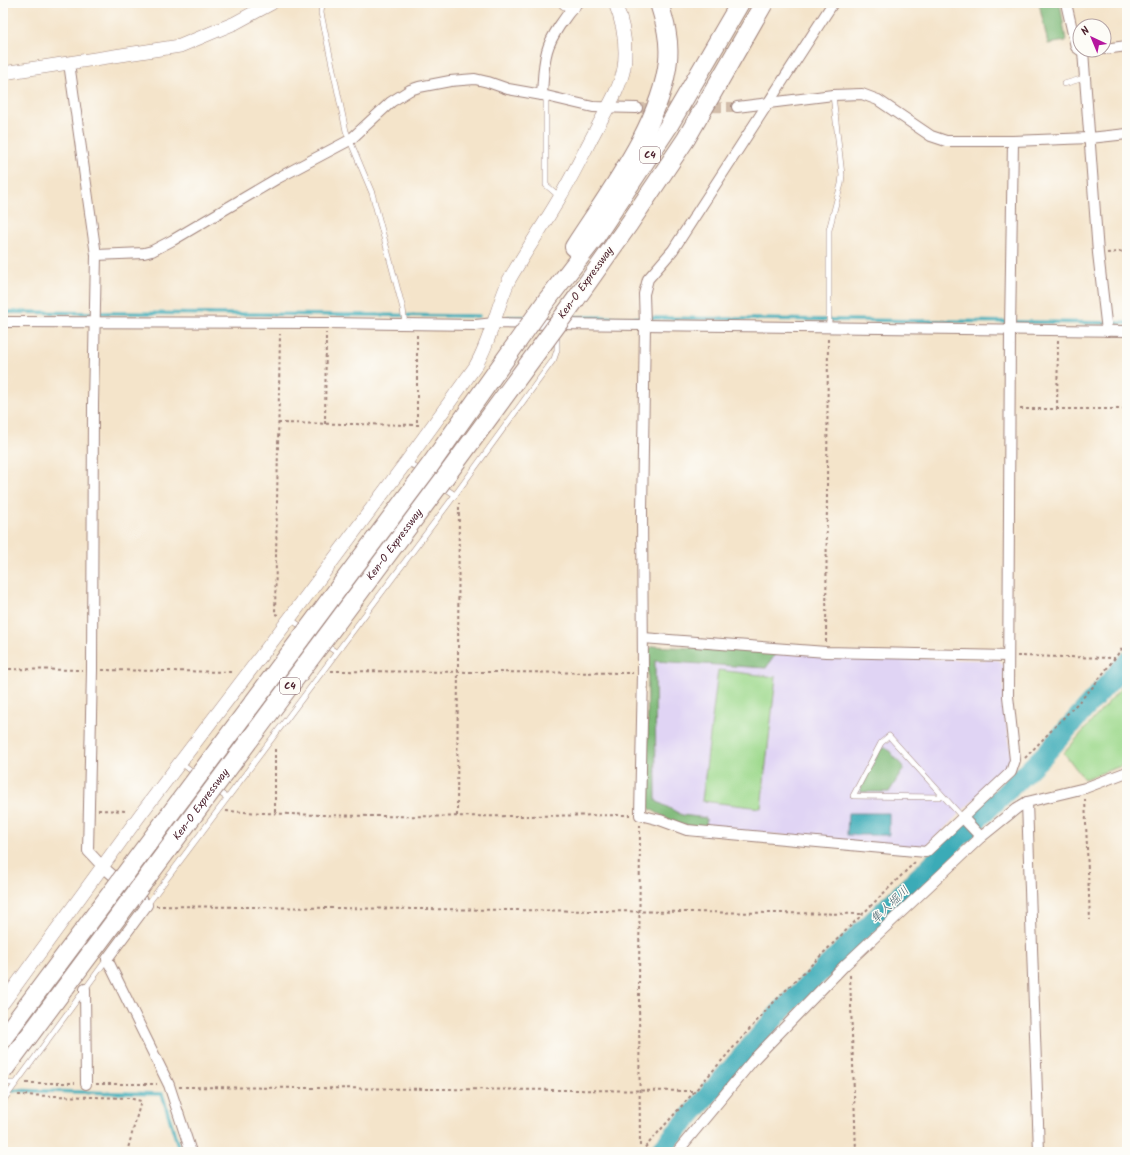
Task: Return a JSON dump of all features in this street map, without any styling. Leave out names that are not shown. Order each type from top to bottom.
[{"type":"highway","points":[[545,298],[628,162],[659,102],[668,60],[666,24],[659,3]]},
{"type":"highway","name":"Ken-O Expressway","points":[[3,1038],[422,476],[461,422],[545,298],[594,238],[668,127],[740,3]]},
{"type":"highway","name":"Ken-O Expressway","points":[[10,1077],[629,224],[686,139],[764,3]]},
{"type":"highway","points":[[735,55],[759,33],[776,3]]},
{"type":"street","points":[[3,73],[180,46],[199,40],[272,3]]},
{"type":"street","points":[[3,1003],[102,866],[407,461],[483,354],[509,280],[560,197],[608,107],[620,79],[625,54],[624,28],[615,3]]},
{"type":"street","points":[[833,3],[673,250],[648,279],[644,294],[645,325],[642,511],[643,673],[640,815],[660,820],[687,830],[926,852],[1011,772],[1015,760],[1008,696],[1010,329],[1013,141]]},
{"type":"street","points":[[1066,3],[1072,29]]},
{"type":"street","points":[[544,96],[547,52],[572,4]]},
{"type":"street","points":[[1112,48],[1127,46]]},
{"type":"street","points":[[1082,58],[1090,138],[1098,254],[1107,331]]},
{"type":"street","points":[[69,63],[96,255],[93,412],[92,670],[88,851],[102,866],[147,905],[107,958],[169,1084],[191,1152]]},
{"type":"street","points":[[96,255],[133,254],[152,251],[174,240],[278,178],[350,140],[391,102],[410,90],[419,87],[450,81],[475,79],[508,89],[593,107],[637,108]]},
{"type":"street","points":[[737,108],[833,95],[862,94],[878,100],[930,136],[946,141],[1013,141],[1090,138],[1127,134]]},
{"type":"street","points":[[3,322],[476,325],[557,324],[1127,331]]},
{"type":"street","points":[[643,638],[826,652],[1008,656]]},
{"type":"street","points":[[677,1152],[754,1059],[845,965],[979,835],[1028,802],[1085,788],[1127,772]]},
{"type":"street","points":[[1028,802],[1039,1152]]},
{"type":"street","points":[[963,818],[979,835]]},
{"type":"street","points":[[85,989],[86,1084]]},
{"type":"lane","points":[[322,3],[321,12],[346,131],[372,193],[403,309],[405,324]]},
{"type":"lane","points":[[1064,84],[1084,78]]},
{"type":"lane","points":[[828,328],[829,230],[842,175],[833,95]]},
{"type":"lane","points":[[544,96],[546,185],[560,197]]},
{"type":"lane","points":[[147,905],[336,652],[455,496],[554,359],[557,350],[557,324]]},
{"type":"lane","points":[[407,461],[455,496]]},
{"type":"lane","points":[[290,618],[313,635]]},
{"type":"lane","points":[[319,640],[336,652]]},
{"type":"lane","points":[[943,797],[853,796],[880,743],[889,736],[963,818]]},
{"type":"lane","points":[[180,762],[227,798]]},
{"type":"lane","points":[[3,1083],[10,1077],[85,989],[107,958]]},
{"type":"lane","points":[[3,1101],[9,1093],[10,1077]]},
{"type":"path","points":[[1098,254],[1127,250]]},
{"type":"path","points":[[280,323],[275,614],[290,618]]},
{"type":"path","points":[[325,424],[326,323]]},
{"type":"path","points":[[417,324],[417,424]]},
{"type":"path","points":[[826,652],[828,328]]},
{"type":"path","points":[[1057,409],[1058,330]]},
{"type":"path","points":[[1010,409],[1127,409]]},
{"type":"path","points":[[278,423],[417,424],[428,432]]},
{"type":"path","points":[[455,496],[459,502],[458,816]]},
{"type":"path","points":[[1011,772],[1032,752],[1092,688],[1127,642]]},
{"type":"path","points":[[1008,656],[1114,658]]},
{"type":"path","points":[[3,669],[233,671],[245,677]]},
{"type":"path","points":[[322,671],[643,673]]},
{"type":"path","points":[[273,737],[275,752],[275,814]]},
{"type":"path","points":[[1085,788],[1090,920]]},
{"type":"path","points":[[89,810],[130,811],[140,816]]},
{"type":"path","points":[[218,810],[275,814],[458,816],[640,815],[639,911],[641,1152]]},
{"type":"path","points":[[641,1152],[770,1006],[926,852]]},
{"type":"path","points":[[147,905],[171,907],[863,914]]},
{"type":"path","points":[[845,965],[850,970],[856,1152]]},
{"type":"path","points":[[10,1077],[86,1084],[169,1084],[182,1087],[694,1091]]},
{"type":"path","points":[[9,1093],[20,1096],[129,1098],[140,1101],[127,1152]]},
{"type":"shaded area","points":[[652,646],[881,658],[999,660],[1004,666],[1003,704],[1012,757],[1008,767],[927,845],[914,849],[677,824],[650,809],[647,805],[648,650]]},
{"type":"green space","points":[[1039,3],[1060,3],[1066,41],[1048,44]]},
{"type":"green space","points":[[652,646],[777,652],[766,668],[655,661],[656,801],[682,815],[706,818],[707,828],[677,824],[650,809],[647,805],[648,650]]},
{"type":"green space","points":[[1127,648],[1127,656],[1050,744],[973,822],[971,820],[971,815],[1024,764]]},
{"type":"green space","points":[[718,670],[776,677],[761,808],[702,801]]},
{"type":"green space","points":[[1127,681],[1127,764],[1084,779],[1064,753]]},
{"type":"green space","points":[[886,747],[904,768],[889,792],[861,792],[861,787],[880,750]]},
{"type":"green space","points":[[958,826],[964,831],[876,912],[780,1010],[657,1152],[647,1152],[763,1017],[870,910]]},
{"type":"green space","points":[[968,835],[971,838],[849,954],[770,1036],[669,1152],[664,1152],[715,1090],[792,1004],[866,930]]},
{"type":"water","points":[[848,813],[889,813],[889,835],[847,835]]},
{"type":"waterway","points":[[3,312],[479,316]]},
{"type":"waterway","points":[[508,317],[528,317]]},
{"type":"waterway","points":[[571,317],[1127,323]]},
{"type":"waterway","name":"隼人堀川","points":[[659,1152],[779,1013],[1045,754],[1127,662]]},
{"type":"waterway","points":[[3,1090],[162,1094],[180,1152]]},
{"type":"tunnel","points":[[637,108],[737,107]]}]
